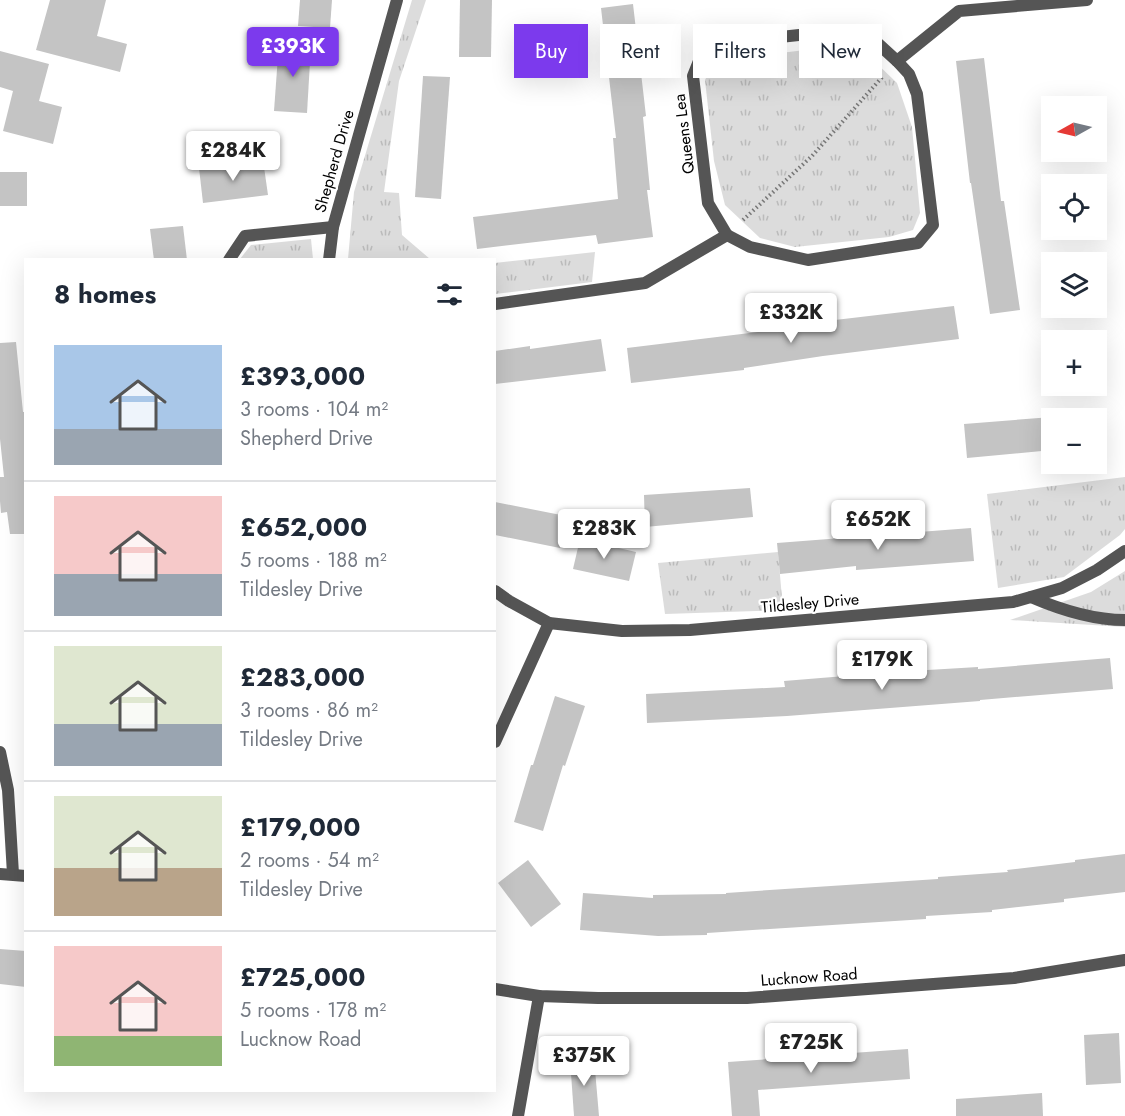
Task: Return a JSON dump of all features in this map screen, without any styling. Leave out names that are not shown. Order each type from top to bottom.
[{"type":"street","name":"Shepherd Drive","points":[[329,258],[333,227],[397,0]]},
{"type":"street","points":[[897,61],[959,11],[1087,0]]},
{"type":"street","name":"Queens Lea","points":[[845,30],[874,40],[909,74],[916,94],[933,225],[918,243],[808,260],[750,247],[727,235],[708,203],[693,76],[699,61],[708,49],[726,43],[845,30]]},
{"type":"street","name":"Shepherd Drive","points":[[230,258],[245,236],[333,227]]},
{"type":"street","points":[[496,304],[645,283],[727,235]]},
{"type":"street","name":"Tildesley Drive","points":[[496,592],[549,623],[622,632],[690,630],[1013,602],[1062,588],[1097,570],[1125,551]]},
{"type":"street","points":[[1031,597],[1077,614],[1125,620]]},
{"type":"street","points":[[496,740],[549,623]]},
{"type":"street","points":[[0,752],[8,790],[13,875]]},
{"type":"street","name":"Lucknow Road","points":[[496,988],[539,996],[747,998],[1014,978],[1125,960]]},
{"type":"street","points":[[518,1116],[539,996]]},
{"type":"path","points":[[727,235],[813,156],[897,61]]},
{"type":"green space","points":[[412,0],[426,0],[399,81],[384,192],[399,193],[402,235],[429,258],[348,258],[354,192]]},
{"type":"green space","points":[[799,51],[799,78],[882,78],[882,69],[897,83],[912,127],[920,213],[913,230],[889,237],[795,247],[760,238],[725,205],[714,161],[705,80],[706,78],[787,78],[787,52]]},
{"type":"green space","points":[[311,239],[313,258],[241,258],[251,245]]},
{"type":"green space","points":[[595,252],[592,282],[496,294],[496,263]]},
{"type":"green space","points":[[1125,477],[1125,529],[1120,535],[1064,577],[998,588],[987,494]]},
{"type":"green space","points":[[778,552],[783,610],[665,614],[658,563]]},
{"type":"green space","points":[[1125,571],[1125,627],[1010,620],[1091,592]]},
{"type":"building","points":[[50,0],[106,0],[97,36],[127,44],[120,72],[36,50]]},
{"type":"building","points":[[300,0],[332,0],[330,28],[298,26]]},
{"type":"building","points":[[460,0],[492,0],[491,57],[459,57]]},
{"type":"building","points":[[633,4],[635,24],[603,24],[601,8]]},
{"type":"building","points":[[279,42],[311,45],[307,113],[274,111]]},
{"type":"building","points":[[0,51],[49,64],[39,101],[62,107],[53,144],[3,131],[13,91],[0,87]]},
{"type":"building","points":[[984,58],[1001,201],[1004,201],[1020,310],[990,314],[970,183],[956,61]]},
{"type":"building","points":[[423,76],[450,77],[441,199],[415,197]]},
{"type":"building","points":[[609,78],[642,78],[650,190],[647,190],[653,237],[598,244],[596,235],[477,249],[473,217],[618,199],[613,138],[616,138]]},
{"type":"building","points":[[263,160],[268,195],[203,203],[199,168]]},
{"type":"building","points":[[0,172],[27,172],[27,206],[0,206]]},
{"type":"building","points":[[183,226],[187,258],[154,258],[150,229]]},
{"type":"building","points":[[954,306],[959,339],[823,356],[744,368],[744,370],[631,383],[627,348]]},
{"type":"building","points":[[601,339],[606,371],[496,384],[496,351],[530,346],[530,349]]},
{"type":"building","points":[[16,342],[24,412],[24,534],[10,534],[7,512],[1,513],[0,477],[4,477],[0,439],[0,343]]},
{"type":"building","points":[[1041,418],[1041,451],[967,458],[964,424]]},
{"type":"building","points":[[750,488],[753,517],[645,527],[644,495]]},
{"type":"building","points":[[496,502],[566,516],[560,548],[496,535]]},
{"type":"building","points":[[971,528],[974,561],[856,570],[856,566],[780,574],[777,543]]},
{"type":"building","points":[[580,539],[636,552],[629,581],[573,569]]},
{"type":"building","points":[[1110,658],[1113,689],[787,716],[647,723],[646,694],[785,687],[784,681]]},
{"type":"building","points":[[555,696],[585,706],[565,766],[563,765],[543,831],[514,822]]},
{"type":"building","points":[[1125,854],[1125,892],[1064,899],[1064,902],[992,910],[992,912],[926,916],[926,919],[707,933],[707,935],[658,936],[580,930],[583,893],[653,898],[653,895],[726,894],[938,879],[938,877],[1008,872],[1007,870]]},
{"type":"building","points":[[528,860],[561,904],[531,927],[498,883]]},
{"type":"building","points":[[0,949],[24,951],[24,987],[0,984]]},
{"type":"building","points":[[1119,1033],[1121,1083],[1086,1085],[1084,1035]]},
{"type":"building","points":[[908,1049],[910,1079],[758,1090],[760,1116],[732,1116],[728,1062]]},
{"type":"building","points":[[594,1058],[599,1116],[574,1116],[570,1059]]},
{"type":"building","points":[[1042,1093],[1043,1116],[956,1116],[956,1099]]}]
